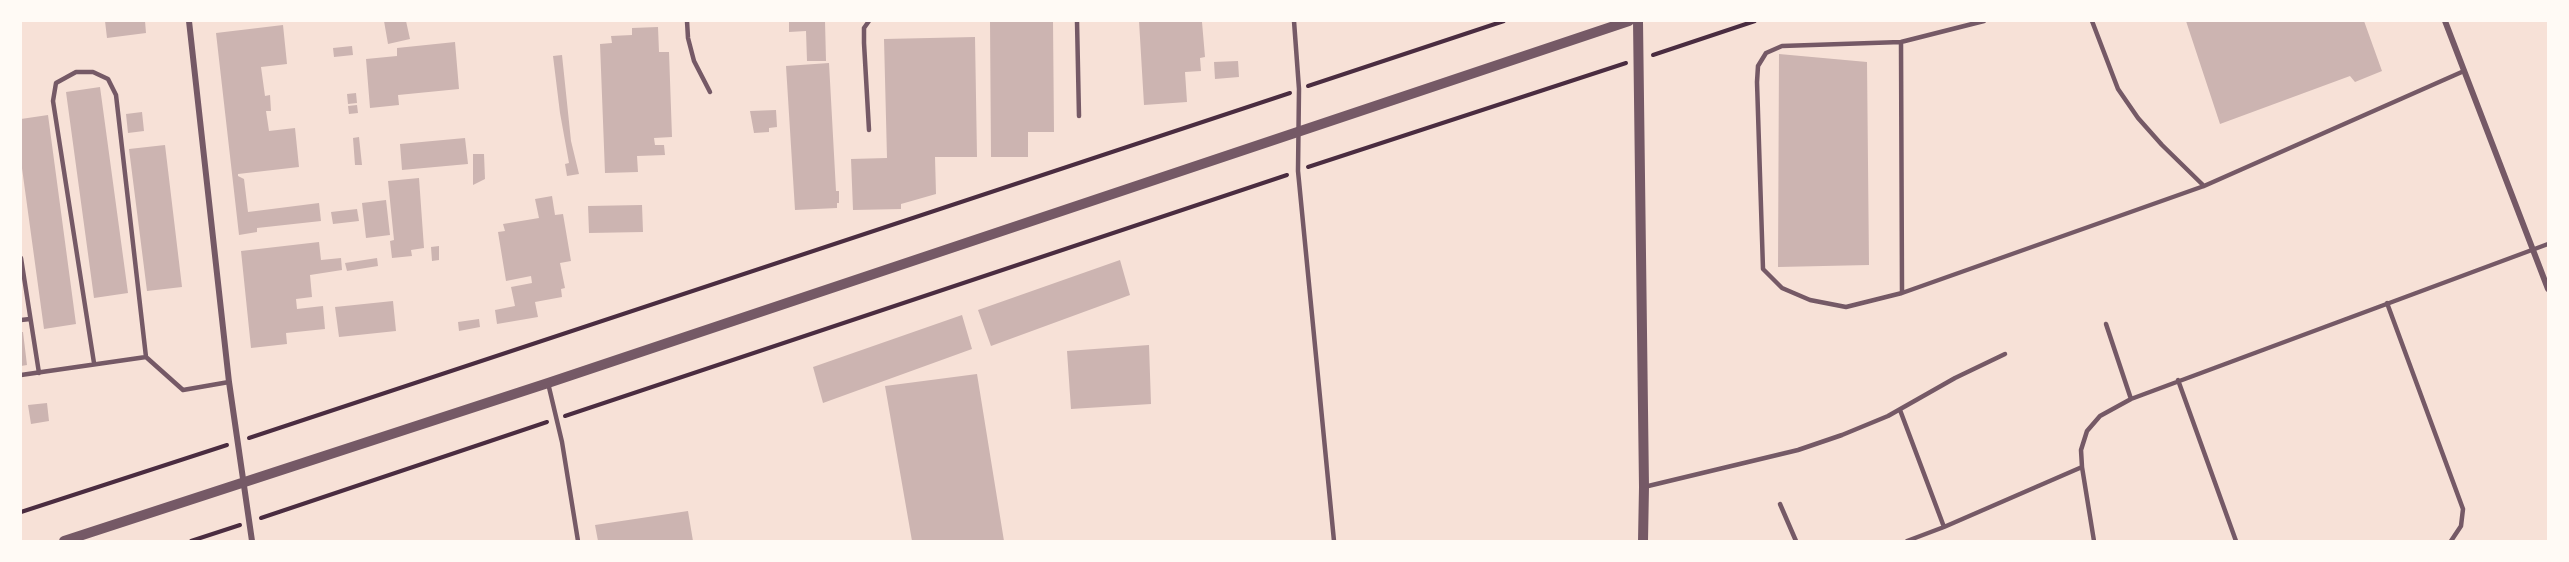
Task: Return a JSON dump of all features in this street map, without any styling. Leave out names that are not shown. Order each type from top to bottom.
[{"type":"street","points":[[189,21],[229,382],[252,541]]},
{"type":"street","points":[[64,541],[548,383],[1629,21]]},
{"type":"street","points":[[1638,21],[1643,541]]},
{"type":"street","points":[[2445,21],[2548,289]]},
{"type":"lane","points":[[687,21],[688,38],[694,62],[710,92]]},
{"type":"lane","points":[[869,21],[864,28],[869,130]]},
{"type":"lane","points":[[1077,21],[1079,116]]},
{"type":"lane","points":[[1294,21],[1299,89],[1298,171],[1334,541]]},
{"type":"lane","points":[[1984,21],[1901,42],[1782,46],[1766,53],[1758,66],[1757,82],[1763,269],[1782,288],[1810,300],[1846,307],[1902,293],[2204,186],[2464,71]]},
{"type":"lane","points":[[2092,21],[2118,89],[2162,145],[2204,186]]},
{"type":"lane","points":[[1901,42],[1902,293]]},
{"type":"lane","points":[[94,363],[53,101],[56,83],[76,72],[93,72],[108,79],[116,95],[146,357],[183,390],[229,382]]},
{"type":"lane","points":[[2094,541],[2080,450],[2087,431],[2100,416],[2131,399],[2178,380],[2548,244]]},
{"type":"lane","points":[[21,258],[39,373]]},
{"type":"lane","points":[[2387,303],[2463,509],[2461,526],[2451,541]]},
{"type":"lane","points":[[21,320],[30,319]]},
{"type":"lane","points":[[2106,324],[2131,399]]},
{"type":"lane","points":[[1644,487],[1798,450],[1873,423],[1955,378],[2005,354]]},
{"type":"lane","points":[[21,375],[146,357]]},
{"type":"lane","points":[[2178,380],[2236,541]]},
{"type":"lane","points":[[548,383],[578,541]]},
{"type":"lane","points":[[1900,410],[1944,527]]},
{"type":"lane","points":[[1906,541],[1944,527],[2082,467]]},
{"type":"lane","points":[[1780,504],[1796,541]]},
{"type":"path","points":[[21,512],[1504,21]]},
{"type":"path","points":[[191,541],[1298,171],[1755,21]]},
{"type":"building","points":[[105,21],[145,21],[146,33],[107,38]]},
{"type":"building","points":[[384,21],[406,21],[410,39],[388,44]]},
{"type":"building","points":[[789,21],[825,21],[826,61],[807,61],[806,31],[789,32]]},
{"type":"building","points":[[990,21],[1053,21],[1054,132],[1028,132],[1028,157],[991,157]]},
{"type":"building","points":[[1139,21],[1202,22],[1205,57],[1200,58],[1201,71],[1185,72],[1187,102],[1144,105]]},
{"type":"building","points":[[2186,21],[2364,21],[2382,71],[2355,82],[2350,76],[2220,124]]},
{"type":"building","points":[[283,25],[287,64],[261,67],[265,96],[270,95],[271,111],[266,111],[269,131],[295,128],[299,167],[238,174],[238,176],[244,179],[248,212],[319,203],[321,221],[257,228],[257,232],[239,235],[216,33]]},
{"type":"building","points":[[658,27],[659,52],[669,52],[672,137],[654,138],[655,145],[664,145],[665,155],[637,156],[638,172],[605,173],[600,44],[612,43],[611,36],[632,35],[632,28]]},
{"type":"building","points":[[975,37],[977,157],[935,157],[936,194],[901,204],[901,209],[853,210],[851,159],[887,158],[884,39]]},
{"type":"building","points":[[455,42],[459,89],[398,95],[399,105],[370,108],[366,59],[397,56],[397,48]]},
{"type":"building","points":[[352,46],[353,55],[334,57],[333,48]]},
{"type":"building","points":[[1779,54],[1867,62],[1869,265],[1778,267]]},
{"type":"building","points":[[562,55],[571,141],[579,174],[567,176],[565,164],[569,163],[553,56]]},
{"type":"building","points":[[1238,61],[1239,77],[1215,79],[1214,62]]},
{"type":"building","points":[[829,63],[836,191],[839,191],[839,203],[837,203],[837,208],[795,210],[786,66]]},
{"type":"building","points":[[100,87],[128,293],[94,298],[66,92]]},
{"type":"building","points":[[356,93],[357,103],[348,104],[347,94]]},
{"type":"building","points":[[357,105],[358,113],[349,114],[348,106]]},
{"type":"building","points":[[776,110],[777,127],[769,128],[769,132],[754,133],[750,111]]},
{"type":"building","points":[[142,112],[144,131],[128,133],[126,114]]},
{"type":"building","points":[[48,115],[76,324],[44,329],[21,161],[21,119]]},
{"type":"building","points":[[359,137],[362,165],[355,165],[353,138]]},
{"type":"building","points":[[465,138],[468,164],[402,170],[400,144]]},
{"type":"building","points":[[165,145],[182,287],[147,291],[129,149]]},
{"type":"building","points":[[473,154],[484,154],[485,179],[473,185]]},
{"type":"building","points":[[419,178],[424,248],[411,250],[412,256],[392,258],[390,241],[394,240],[388,181]]},
{"type":"building","points":[[552,196],[555,215],[563,214],[571,261],[560,263],[565,288],[561,289],[562,297],[535,302],[538,317],[497,324],[495,310],[515,306],[511,287],[532,283],[531,276],[506,281],[498,232],[505,231],[503,224],[539,218],[535,199]]},
{"type":"building","points":[[386,200],[390,235],[366,238],[362,203]]},
{"type":"building","points":[[642,205],[643,232],[589,233],[588,206]]},
{"type":"building","points":[[357,209],[359,221],[333,224],[331,212]]},
{"type":"building","points":[[319,242],[321,260],[341,258],[342,270],[310,275],[312,297],[296,299],[297,309],[323,306],[325,329],[286,333],[287,344],[251,348],[241,251]]},
{"type":"building","points":[[439,246],[439,260],[432,261],[431,247]]},
{"type":"building","points":[[377,258],[378,266],[347,271],[345,263]]},
{"type":"building","points":[[1120,260],[1130,295],[991,346],[978,310]]},
{"type":"building","points":[[393,301],[396,331],[339,337],[335,307]]},
{"type":"building","points":[[962,315],[972,349],[823,403],[813,367]]},
{"type":"building","points":[[479,319],[480,327],[459,331],[458,322]]},
{"type":"building","points":[[21,332],[23,332],[27,365],[21,366]]},
{"type":"building","points":[[1149,345],[1151,404],[1071,409],[1067,351]]},
{"type":"building","points":[[977,374],[1004,541],[912,541],[885,386]]},
{"type":"building","points":[[47,403],[49,421],[31,424],[28,405]]},
{"type":"building","points":[[688,511],[693,541],[598,541],[595,525]]}]
